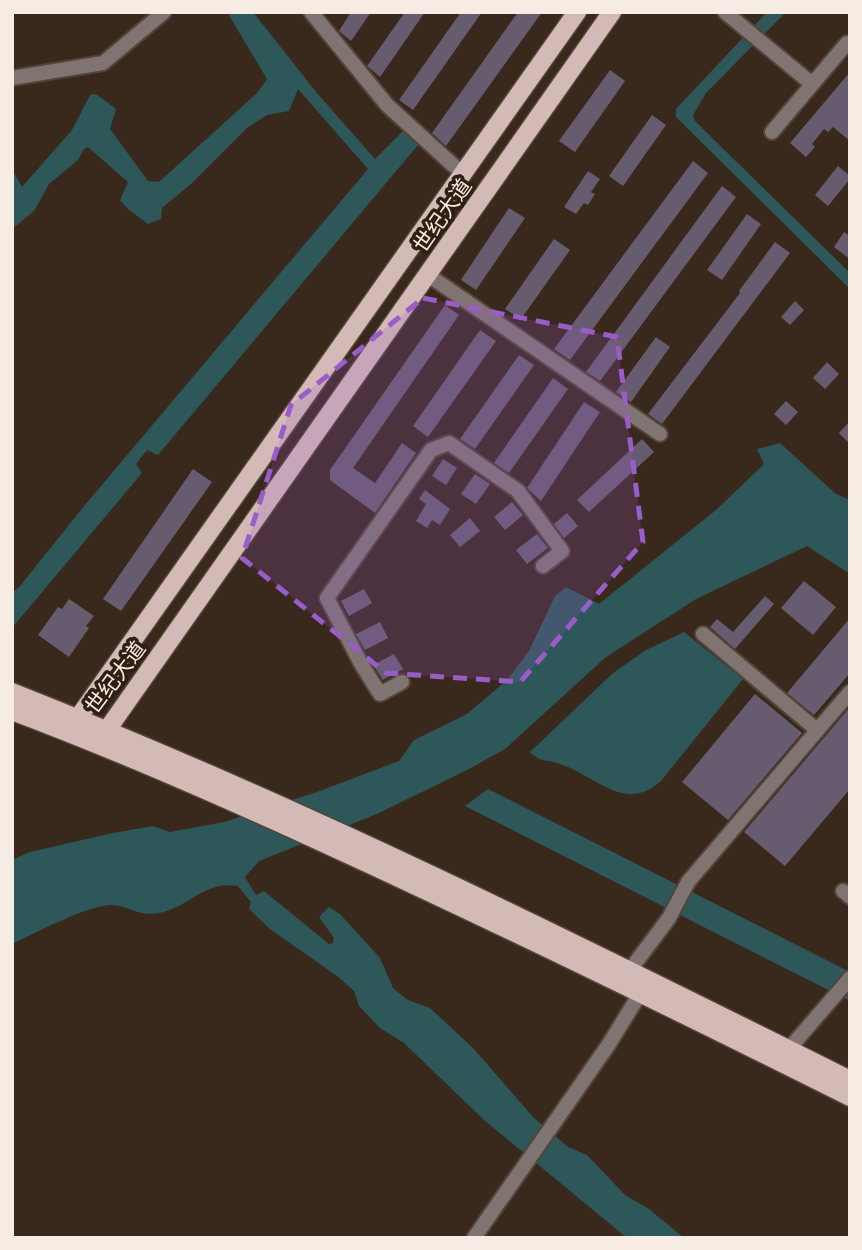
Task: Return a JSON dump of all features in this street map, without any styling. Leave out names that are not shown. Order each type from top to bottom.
[{"type":"main road","name":"世纪大道","points":[[577,12],[78,718],[86,739],[107,730],[612,12]]},
{"type":"main road","points":[[12,692],[237,785],[356,839],[630,970],[850,1080]]},
{"type":"main road","points":[[12,711],[220,795],[641,992],[850,1097]]},
{"type":"street","points":[[12,78],[103,63],[164,12]]},
{"type":"street","points":[[311,12],[387,105],[454,166]]},
{"type":"street","points":[[725,12],[812,84]]},
{"type":"street","points":[[772,132],[847,43]]},
{"type":"street","points":[[428,275],[660,434]]},
{"type":"street","points":[[402,682],[380,694],[359,662],[327,598],[432,450],[449,443],[518,491],[562,551],[543,566]]},
{"type":"street","points":[[703,634],[817,730]]},
{"type":"street","points":[[630,970],[669,918],[688,882],[850,692]]},
{"type":"street","points":[[789,1049],[850,978]]},
{"type":"street","points":[[474,1238],[609,1044],[641,992]]},
{"type":"highlighted area","points":[[423,298],[617,337],[643,542],[520,682],[386,673],[242,558],[291,405]]},
{"type":"water","points":[[227,12],[253,12],[317,93],[375,159],[403,131],[418,145],[158,455],[147,450],[136,464],[142,473],[12,628],[12,593],[368,169],[298,89],[289,111],[267,115],[247,128],[191,184],[162,208],[161,219],[148,224],[128,209],[120,200],[128,182],[88,147],[78,160],[49,184],[34,211],[12,229],[12,169],[22,187],[72,130],[90,95],[96,94],[116,109],[110,129],[148,181],[159,182],[257,93],[267,79]]},
{"type":"water","points":[[767,12],[786,12],[706,93],[693,115],[695,121],[850,273],[850,289],[676,117],[676,109]]},
{"type":"water","points":[[780,443],[836,494],[850,500],[850,574],[807,546],[696,599],[606,657],[505,749],[377,814],[259,861],[245,877],[256,895],[264,891],[329,944],[333,943],[334,938],[319,917],[329,907],[340,914],[380,958],[393,988],[408,1000],[430,1008],[473,1048],[533,1117],[568,1147],[587,1155],[625,1195],[649,1209],[684,1238],[627,1238],[484,1120],[404,1043],[380,1028],[359,1006],[354,991],[337,976],[270,929],[249,909],[251,902],[238,886],[215,887],[159,913],[145,914],[124,907],[102,906],[62,920],[12,944],[12,860],[30,852],[113,833],[153,826],[170,832],[224,822],[317,792],[399,761],[414,740],[467,714],[507,680],[529,651],[555,596],[566,587],[599,604],[716,510],[764,464],[757,449]]},
{"type":"water","points":[[684,632],[743,679],[661,781],[648,790],[635,794],[622,793],[530,752],[613,673],[646,650]]},
{"type":"water","points":[[488,789],[850,972],[850,1001],[465,806]]},
{"type":"building","points":[[351,12],[371,12],[351,41],[339,31]]},
{"type":"building","points":[[405,12],[425,12],[380,77],[367,66]]},
{"type":"building","points":[[461,12],[482,12],[413,110],[399,100]]},
{"type":"building","points":[[518,12],[542,12],[446,146],[432,133]]},
{"type":"building","points":[[610,70],[625,81],[575,152],[559,141]]},
{"type":"building","points":[[850,72],[850,141],[833,127],[828,132],[824,129],[812,144],[815,147],[806,157],[790,143]]},
{"type":"building","points":[[652,115],[666,125],[623,186],[609,176]]},
{"type":"building","points":[[693,161],[708,173],[570,360],[554,349]]},
{"type":"building","points":[[838,166],[850,179],[828,206],[815,195]]},
{"type":"building","points":[[588,171],[600,179],[591,192],[595,194],[588,205],[584,203],[576,214],[564,207]]},
{"type":"building","points":[[722,186],[736,197],[600,381],[586,372]]},
{"type":"building","points":[[509,208],[525,218],[476,290],[461,280]]},
{"type":"building","points":[[747,214],[761,224],[722,280],[707,270]]},
{"type":"building","points":[[844,232],[850,236],[850,259],[834,247]]},
{"type":"building","points":[[554,239],[570,250],[521,319],[505,309]]},
{"type":"building","points":[[775,242],[790,253],[662,424],[648,414],[740,293]]},
{"type":"building","points":[[795,301],[804,310],[790,325],[781,317]]},
{"type":"building","points":[[445,305],[459,315],[353,468],[375,483],[402,443],[416,453],[375,513],[330,480],[330,470]]},
{"type":"building","points":[[480,330],[496,341],[428,437],[413,426]]},
{"type":"building","points":[[656,337],[670,347],[631,402],[616,392]]},
{"type":"building","points":[[519,355],[534,365],[475,449],[460,439]]},
{"type":"building","points":[[827,362],[839,374],[825,389],[813,378]]},
{"type":"building","points":[[553,378],[568,389],[509,473],[494,463]]},
{"type":"building","points":[[786,401],[798,412],[786,425],[774,414]]},
{"type":"building","points":[[584,402],[600,412],[541,501],[527,488]]},
{"type":"building","points":[[850,421],[850,444],[839,433]]},
{"type":"building","points":[[642,439],[654,452],[589,512],[577,500]]},
{"type":"building","points":[[443,459],[457,468],[446,485],[432,476]]},
{"type":"building","points":[[193,469],[212,482],[121,611],[103,599]]},
{"type":"building","points":[[475,474],[490,484],[476,504],[461,494]]},
{"type":"building","points":[[425,490],[450,509],[440,525],[432,520],[427,528],[416,521],[426,504],[419,499]]},
{"type":"building","points":[[512,502],[523,515],[505,530],[494,517]]},
{"type":"building","points":[[567,513],[578,526],[564,538],[554,524]]},
{"type":"building","points":[[470,518],[480,531],[460,547],[450,535]]},
{"type":"building","points":[[537,534],[548,548],[527,564],[516,550]]},
{"type":"building","points":[[804,581],[836,607],[813,635],[781,608]]},
{"type":"building","points":[[364,589],[372,603],[349,616],[341,601]]},
{"type":"building","points":[[765,596],[774,604],[735,649],[710,627],[717,619],[733,632]]},
{"type":"building","points":[[69,599],[94,616],[69,657],[38,635],[58,607],[62,609]]},
{"type":"building","points":[[850,618],[850,673],[814,715],[787,693]]},
{"type":"building","points":[[380,622],[388,638],[365,650],[356,634]]},
{"type":"building","points":[[394,654],[403,669],[383,680],[373,665]]},
{"type":"building","points":[[755,694],[802,733],[728,820],[682,782]]},
{"type":"building","points":[[850,707],[850,789],[785,866],[744,832]]}]
